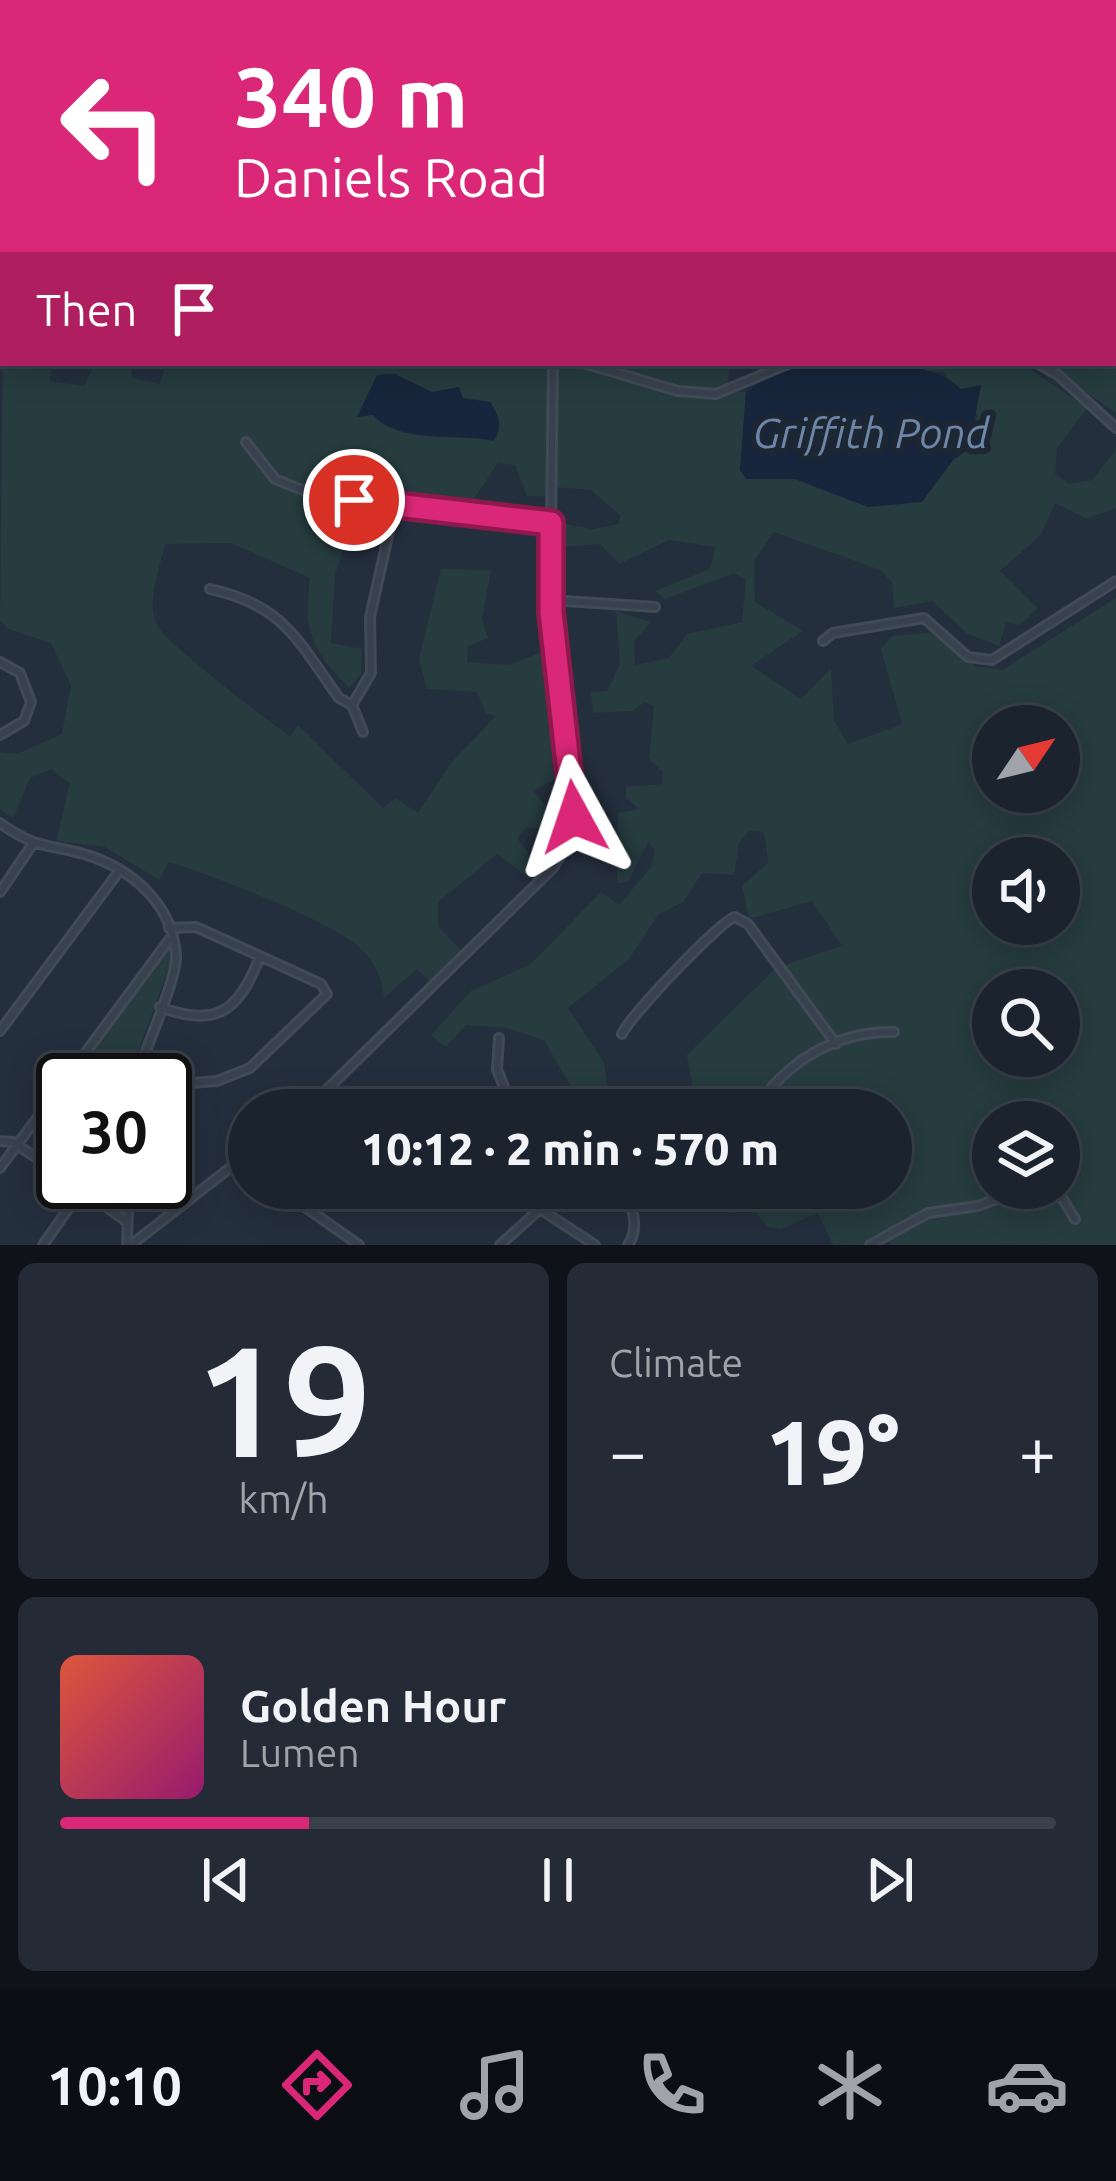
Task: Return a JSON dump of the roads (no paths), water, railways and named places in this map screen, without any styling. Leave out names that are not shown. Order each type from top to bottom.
[{"type":"street","points":[[330,1089],[553,868],[570,840],[575,805],[550,600],[553,366]]},
{"type":"street","points":[[593,366],[678,391],[716,394],[783,366]]},
{"type":"street","points":[[1042,366],[1116,428]]},
{"type":"street","points":[[246,442],[274,478],[288,486],[395,505],[551,523]]},
{"type":"street","points":[[352,705],[371,673],[372,604],[395,505]]},
{"type":"street","points":[[824,640],[832,633],[924,618],[938,625],[968,657],[992,660],[1116,581]]},
{"type":"street","points":[[210,590],[253,600],[277,614],[339,698],[352,705],[363,732]]},
{"type":"street","points":[[550,600],[655,607]]},
{"type":"street","points":[[0,662],[20,673],[31,702],[24,721],[0,735]]},
{"type":"street","points":[[0,823],[32,845],[96,858],[153,896],[170,928],[176,957],[145,1053]]},
{"type":"street","points":[[0,892],[32,845]]},
{"type":"street","points":[[0,1031],[120,870]]},
{"type":"street","points":[[622,1034],[628,1019],[694,956],[717,926],[735,917],[748,924],[836,1044]]},
{"type":"street","points":[[170,928],[188,924],[321,984],[325,1001],[240,1074],[192,1080]]},
{"type":"street","points":[[0,1168],[170,939]]},
{"type":"street","points":[[160,1007],[196,1019],[215,1015],[242,995],[260,956]]},
{"type":"street","points":[[770,1089],[786,1069],[836,1044],[894,1032]]},
{"type":"street","points":[[499,1038],[496,1069],[504,1089]]},
{"type":"street","points":[[0,1141],[17,1144],[36,1157]]},
{"type":"street","points":[[129,1245],[228,1169]]},
{"type":"street","points":[[870,1245],[928,1213],[972,1207]]},
{"type":"street","points":[[43,1245],[68,1209]]},
{"type":"street","points":[[112,1209],[127,1222]]},
{"type":"street","points":[[128,1209],[129,1245]]},
{"type":"street","points":[[308,1209],[359,1245]]},
{"type":"street","points":[[500,1245],[540,1209]]},
{"type":"street","points":[[545,1209],[596,1245]]},
{"type":"street","points":[[628,1245],[634,1233],[632,1209]]},
{"type":"street","points":[[1069,1209],[1075,1219]]},
{"type":"water","name":"Griffith Pond","points":[[809,366],[909,366],[948,379],[961,389],[981,385],[973,428],[984,440],[954,459],[922,502],[868,507],[795,479],[746,479],[740,470],[746,392],[772,374]]},
{"type":"water","points":[[395,374],[432,392],[459,387],[463,398],[490,402],[499,421],[494,441],[414,434],[398,431],[373,415],[357,417],[377,375]]}]
